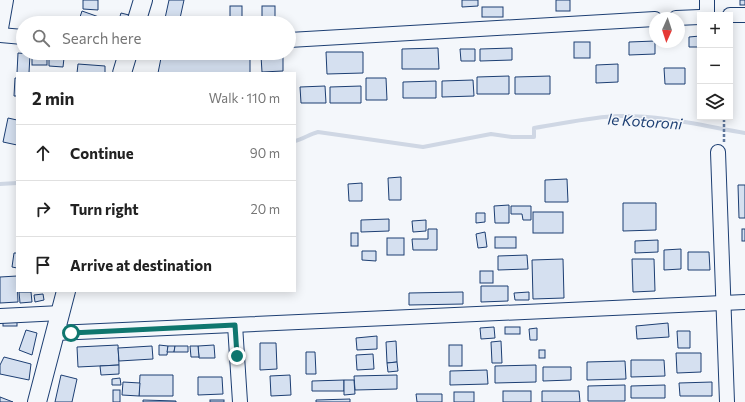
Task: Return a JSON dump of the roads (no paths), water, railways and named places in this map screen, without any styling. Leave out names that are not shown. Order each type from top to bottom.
[{"type":"main road","points":[[138,16],[143,0]]},
{"type":"main road","points":[[122,72],[126,60]]},
{"type":"main road","points":[[37,402],[66,292]]},
{"type":"street","points":[[6,0],[0,34],[16,36]]},
{"type":"street","points":[[707,0],[708,12]]},
{"type":"street","points":[[733,15],[745,14]]},
{"type":"street","points":[[685,18],[697,17]]},
{"type":"street","points":[[296,40],[649,19]]},
{"type":"street","points":[[718,152],[727,402]]},
{"type":"street","points":[[56,334],[745,302]]},
{"type":"street","points":[[0,316],[61,313]]},
{"type":"street","points":[[235,325],[240,402]]},
{"type":"waterway","name":"le Kotoroni","points":[[296,141],[318,132],[423,147],[491,134],[512,137],[534,137],[534,128],[586,119],[618,116],[666,119],[745,133]]},
{"type":"waterway","name":"le Kotoroni","points":[[0,184],[16,183]]}]
